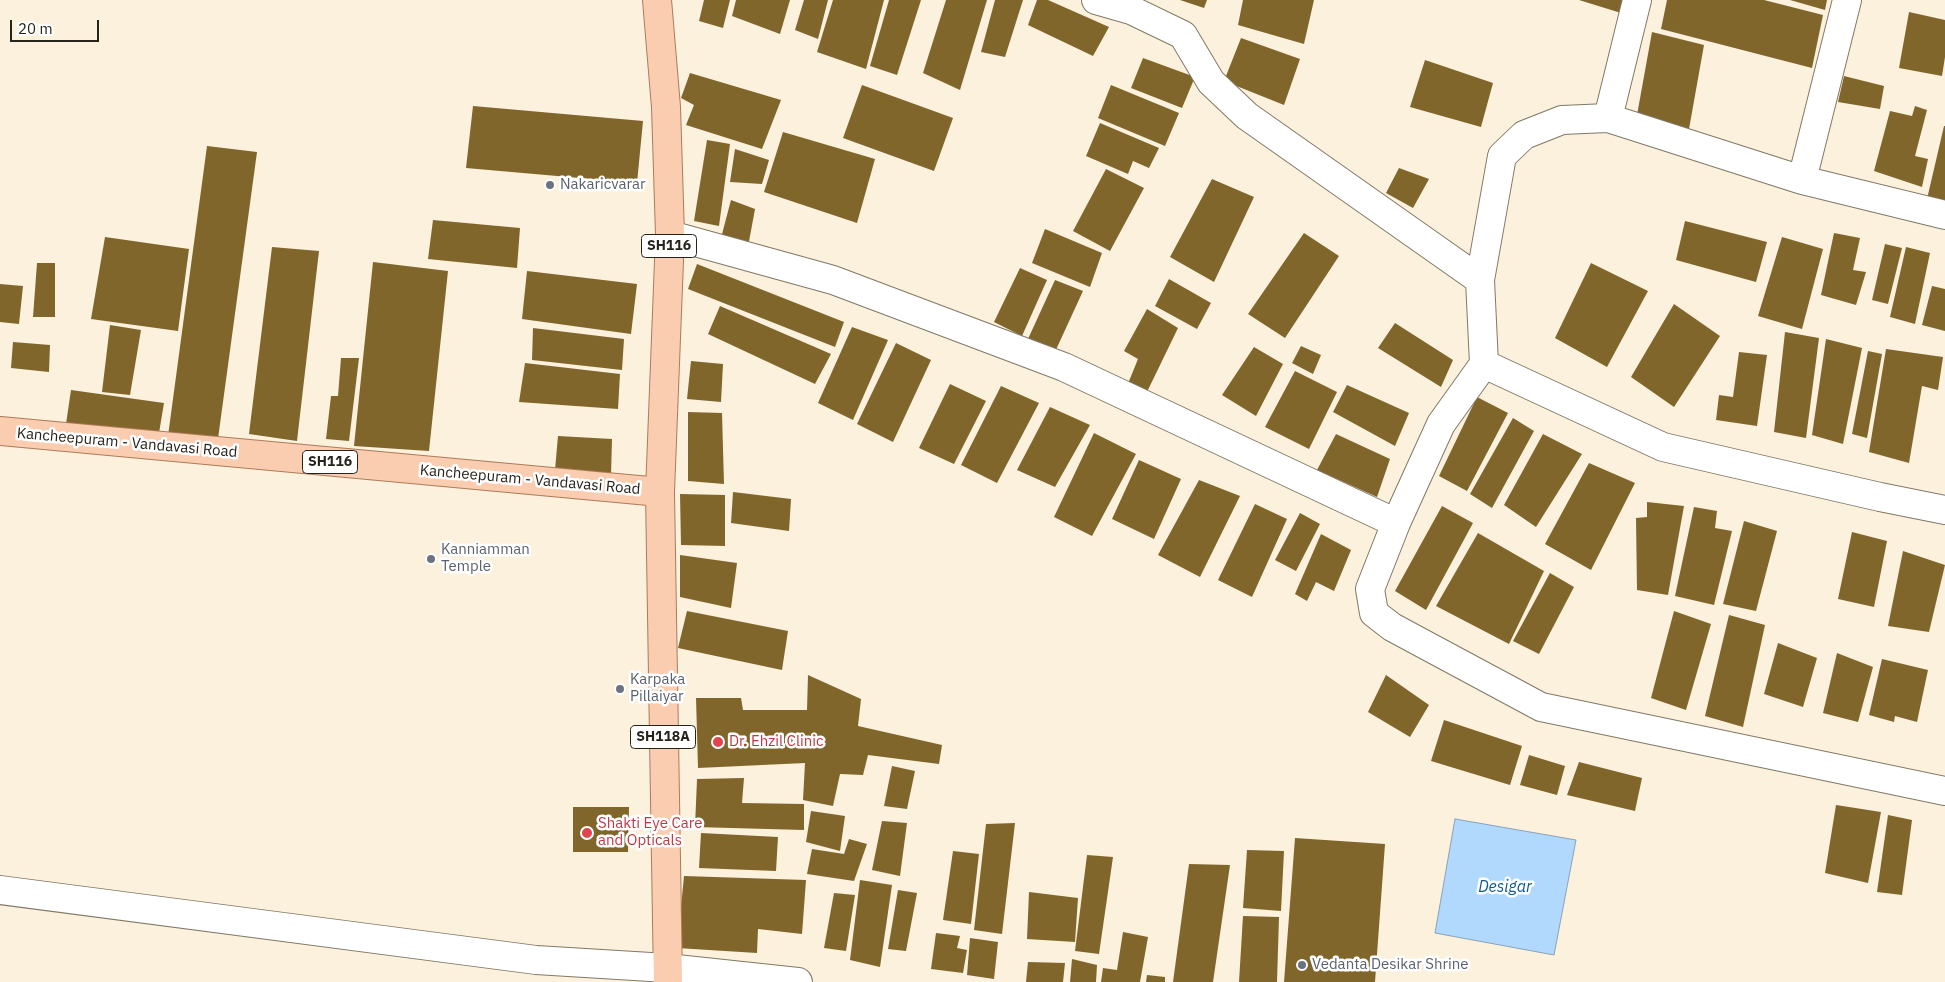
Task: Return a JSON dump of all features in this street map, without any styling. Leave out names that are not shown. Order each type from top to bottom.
[{"type":"main road","name":"Kancheepuram - Vandavasi Road","points":[[0,431],[660,492],[670,235],[666,107],[657,0]]},
{"type":"main road","name":"SH118A","points":[[660,492],[667,975]]},
{"type":"street","points":[[1096,0],[1132,10],[1183,35],[1211,82],[1248,116],[1480,280]]},
{"type":"street","points":[[1608,118],[1637,0]]},
{"type":"street","points":[[1802,180],[1847,0]]},
{"type":"street","points":[[1945,216],[1802,180],[1608,118],[1562,120],[1524,135],[1502,156],[1480,280],[1484,364],[1441,424],[1396,523],[1370,589],[1374,613],[1392,627],[1540,707],[1945,791]]},
{"type":"street","points":[[670,235],[833,280],[1064,367],[1396,523]]},
{"type":"street","points":[[1484,364],[1663,447],[1945,510]]},
{"type":"street","points":[[0,890],[536,960],[667,975],[798,982]]},
{"type":"water","name":"Desigar","points":[[1455,819],[1576,840],[1554,955],[1435,933]]},
{"type":"building","points":[[704,0],[730,0],[723,28],[699,21]]},
{"type":"building","points":[[736,0],[790,0],[780,34],[732,16]]},
{"type":"building","points":[[804,0],[828,0],[818,39],[795,30]]},
{"type":"building","points":[[833,0],[884,0],[866,69],[817,52]]},
{"type":"building","points":[[889,0],[921,0],[897,75],[870,66]]},
{"type":"building","points":[[946,0],[987,0],[960,90],[923,73]]},
{"type":"building","points":[[995,0],[1023,0],[1005,57],[981,52]]},
{"type":"building","points":[[1037,0],[1048,0],[1109,27],[1093,56],[1028,25]]},
{"type":"building","points":[[1180,0],[1207,0],[1204,8]]},
{"type":"building","points":[[1243,0],[1314,0],[1304,44],[1238,25]]},
{"type":"building","points":[[1579,0],[1624,0],[1621,13]]},
{"type":"building","points":[[1667,0],[1764,0],[1823,15],[1812,68],[1661,29]]},
{"type":"building","points":[[1790,0],[1827,0],[1825,10]]},
{"type":"building","points":[[1909,12],[1945,20],[1945,57],[1942,76],[1899,68]]},
{"type":"building","points":[[1652,32],[1704,45],[1689,129],[1637,115]]},
{"type":"building","points":[[1241,38],[1300,59],[1284,105],[1224,81]]},
{"type":"building","points":[[1143,58],[1195,77],[1182,108],[1131,88]]},
{"type":"building","points":[[1425,60],[1493,83],[1481,127],[1410,107]]},
{"type":"building","points":[[690,73],[781,100],[762,149],[686,125],[694,105],[681,98]]},
{"type":"building","points":[[1844,76],[1884,86],[1880,109],[1838,102]]},
{"type":"building","points":[[862,85],[953,118],[934,171],[843,138]]},
{"type":"building","points":[[1111,85],[1179,113],[1165,146],[1098,118]]},
{"type":"building","points":[[473,106],[643,121],[637,183],[466,168]]},
{"type":"building","points":[[1915,106],[1927,110],[1915,156],[1928,159],[1922,187],[1874,171],[1890,111],[1912,116]]},
{"type":"building","points":[[1100,123],[1159,148],[1149,168],[1133,161],[1128,174],[1086,156]]},
{"type":"building","points":[[1945,126],[1945,204],[1927,199]]},
{"type":"building","points":[[783,132],[875,159],[857,223],[764,192]]},
{"type":"building","points":[[707,140],[730,144],[719,226],[694,221]]},
{"type":"building","points":[[207,146],[257,152],[217,446],[168,436]]},
{"type":"building","points":[[735,149],[769,160],[762,184],[730,182]]},
{"type":"building","points":[[1399,168],[1429,179],[1413,208],[1386,193]]},
{"type":"building","points":[[1106,169],[1144,188],[1110,251],[1073,231]]},
{"type":"building","points":[[1212,179],[1254,197],[1214,282],[1170,257]]},
{"type":"building","points":[[731,200],[755,209],[748,247],[721,238]]},
{"type":"building","points":[[433,220],[520,228],[517,268],[428,259]]},
{"type":"building","points":[[1685,221],[1767,242],[1756,282],[1676,260]]},
{"type":"building","points":[[1045,229],[1102,253],[1090,287],[1032,263]]},
{"type":"building","points":[[1304,233],[1339,256],[1285,338],[1248,314]]},
{"type":"building","points":[[1834,233],[1860,238],[1853,270],[1866,272],[1856,305],[1821,295]]},
{"type":"building","points":[[105,237],[189,249],[178,331],[91,319]]},
{"type":"building","points":[[1782,237],[1823,249],[1802,329],[1758,316]]},
{"type":"building","points":[[1885,244],[1902,248],[1888,304],[1872,300]]},
{"type":"building","points":[[272,247],[319,251],[297,441],[249,434]]},
{"type":"building","points":[[1906,247],[1930,253],[1915,324],[1890,317]]},
{"type":"building","points":[[373,262],[448,271],[429,451],[354,446]]},
{"type":"building","points":[[37,263],[55,263],[55,317],[33,317]]},
{"type":"building","points":[[1591,263],[1648,291],[1607,367],[1555,338]]},
{"type":"building","points":[[697,264],[844,322],[835,347],[688,289]]},
{"type":"building","points":[[1020,268],[1047,280],[1022,336],[994,322]]},
{"type":"building","points":[[527,271],[637,284],[631,334],[522,319]]},
{"type":"building","points":[[1169,279],[1211,303],[1197,329],[1155,306]]},
{"type":"building","points":[[1055,280],[1083,291],[1054,354],[1028,339]]},
{"type":"building","points":[[0,284],[23,286],[19,324],[0,322]]},
{"type":"building","points":[[1932,286],[1945,289],[1945,331],[1922,325]]},
{"type":"building","points":[[1674,304],[1720,336],[1674,407],[1631,377]]},
{"type":"building","points":[[720,306],[831,354],[815,384],[708,334]]},
{"type":"building","points":[[1147,309],[1178,328],[1146,394],[1127,386],[1138,359],[1124,351]]},
{"type":"building","points":[[1395,323],[1453,360],[1441,387],[1378,348]]},
{"type":"building","points":[[110,325],[141,330],[130,395],[102,392]]},
{"type":"building","points":[[852,327],[888,340],[853,420],[818,403]]},
{"type":"building","points":[[533,328],[624,339],[622,370],[532,360]]},
{"type":"building","points":[[1785,332],[1819,338],[1806,438],[1774,432]]},
{"type":"building","points":[[1826,339],[1862,348],[1843,444],[1812,435]]},
{"type":"building","points":[[13,342],[50,345],[49,372],[11,368]]},
{"type":"building","points":[[896,343],[931,360],[893,442],[857,424]]},
{"type":"building","points":[[1301,346],[1321,355],[1313,374],[1292,363]]},
{"type":"building","points":[[1254,347],[1283,364],[1256,416],[1222,395]]},
{"type":"building","points":[[1886,349],[1943,357],[1938,390],[1922,386],[1909,463],[1869,452]]},
{"type":"building","points":[[1868,351],[1882,354],[1867,438],[1852,434]]},
{"type":"building","points":[[1739,352],[1767,355],[1757,426],[1716,420],[1719,395],[1733,397]]},
{"type":"building","points":[[341,358],[359,358],[349,441],[326,439],[331,396],[338,396]]},
{"type":"building","points":[[691,361],[723,364],[721,402],[687,399]]},
{"type":"building","points":[[525,363],[620,374],[618,409],[519,402]]},
{"type":"building","points":[[1295,371],[1337,392],[1309,449],[1265,427]]},
{"type":"building","points":[[950,384],[986,401],[954,464],[919,448]]},
{"type":"building","points":[[1347,385],[1409,413],[1395,446],[1333,412]]},
{"type":"building","points":[[1001,386],[1039,403],[997,483],[961,465]]},
{"type":"building","points":[[71,390],[164,403],[159,433],[66,424]]},
{"type":"building","points":[[1477,397],[1508,413],[1467,491],[1439,476]]},
{"type":"building","points":[[1050,407],[1090,425],[1055,487],[1017,470]]},
{"type":"building","points":[[688,412],[722,413],[724,484],[688,481]]},
{"type":"building","points":[[1513,418],[1534,431],[1492,508],[1470,494]]},
{"type":"building","points":[[1094,433],[1136,454],[1092,536],[1054,517]]},
{"type":"building","points":[[1336,434],[1390,459],[1377,497],[1317,470]]},
{"type":"building","points":[[1543,434],[1582,454],[1536,527],[1504,505]]},
{"type":"building","points":[[558,436],[612,439],[611,475],[555,470]]},
{"type":"building","points":[[1139,460],[1181,479],[1154,539],[1112,519]]},
{"type":"building","points":[[1589,463],[1635,483],[1591,570],[1545,544]]},
{"type":"building","points":[[1199,480],[1240,496],[1200,577],[1158,555]]},
{"type":"building","points":[[733,492],[791,499],[789,531],[731,523]]},
{"type":"building","points":[[680,494],[725,495],[725,546],[681,545]]},
{"type":"building","points":[[1647,502],[1684,506],[1668,595],[1637,590],[1636,518],[1647,517]]},
{"type":"building","points":[[1255,504],[1287,519],[1252,597],[1218,580]]},
{"type":"building","points":[[1442,506],[1473,523],[1426,610],[1395,591]]},
{"type":"building","points":[[1694,507],[1717,511],[1715,528],[1732,531],[1714,605],[1675,596]]},
{"type":"building","points":[[1300,513],[1320,524],[1296,571],[1275,560]]},
{"type":"building","points":[[1744,521],[1777,531],[1756,611],[1723,604]]},
{"type":"building","points":[[1852,532],[1887,541],[1874,607],[1838,599]]},
{"type":"building","points":[[1478,533],[1544,571],[1509,644],[1436,606]]},
{"type":"building","points":[[1321,534],[1351,550],[1334,591],[1316,582],[1307,601],[1295,594]]},
{"type":"building","points":[[1903,551],[1945,565],[1929,632],[1888,626]]},
{"type":"building","points":[[680,555],[737,563],[731,608],[680,597]]},
{"type":"building","points":[[1550,573],[1574,587],[1539,654],[1513,641]]},
{"type":"building","points":[[687,611],[788,631],[782,670],[678,648]]},
{"type":"building","points":[[1674,611],[1711,624],[1686,710],[1651,698]]},
{"type":"building","points":[[1729,615],[1765,625],[1743,727],[1705,716]]},
{"type":"building","points":[[1778,643],[1817,658],[1803,707],[1764,694]]},
{"type":"building","points":[[1837,653],[1873,667],[1858,722],[1823,713]]},
{"type":"building","points":[[1882,659],[1928,670],[1917,722],[1895,716],[1894,722],[1869,715]]},
{"type":"building","points":[[808,675],[861,699],[858,726],[942,745],[939,764],[868,755],[863,775],[840,774],[833,806],[803,800],[805,763],[698,768],[696,698],[741,698],[743,710],[807,710]]},
{"type":"building","points":[[1386,675],[1429,705],[1410,737],[1368,712]]},
{"type":"building","points":[[1444,720],[1522,746],[1510,785],[1431,761]]},
{"type":"building","points":[[1529,755],[1565,766],[1557,795],[1520,785]]},
{"type":"building","points":[[1579,762],[1642,778],[1635,811],[1567,795]]},
{"type":"building","points":[[892,766],[915,771],[907,809],[884,806]]},
{"type":"building","points":[[744,778],[742,803],[804,804],[804,830],[695,827],[697,779]]},
{"type":"building","points":[[1836,805],[1881,812],[1868,883],[1825,873]]},
{"type":"building","points":[[573,807],[629,807],[628,852],[573,852]]},
{"type":"building","points":[[811,811],[845,816],[840,851],[806,842]]},
{"type":"building","points":[[1888,815],[1912,820],[1902,895],[1877,892]]},
{"type":"building","points":[[882,821],[907,823],[900,876],[872,870]]},
{"type":"building","points":[[1015,823],[1002,934],[974,930],[986,824]]},
{"type":"building","points":[[701,833],[778,837],[776,871],[699,868]]},
{"type":"building","points":[[1295,838],[1385,844],[1375,982],[1284,982]]},
{"type":"building","points":[[849,839],[867,844],[854,881],[807,874],[812,849],[844,854]]},
{"type":"building","points":[[1247,850],[1284,851],[1281,911],[1243,908]]},
{"type":"building","points":[[953,851],[979,854],[971,924],[943,920]]},
{"type":"building","points":[[1087,855],[1113,857],[1099,954],[1075,951]]},
{"type":"building","points":[[1189,864],[1230,865],[1213,982],[1173,982]]},
{"type":"building","points":[[684,876],[806,880],[802,934],[758,929],[757,953],[677,948]]},
{"type":"building","points":[[860,880],[892,885],[880,967],[850,960]]},
{"type":"building","points":[[898,890],[917,893],[906,951],[888,949]]},
{"type":"building","points":[[1029,892],[1078,898],[1075,942],[1027,939]]},
{"type":"building","points":[[834,893],[855,895],[846,951],[824,948]]},
{"type":"building","points":[[1243,916],[1279,917],[1277,982],[1239,982]]},
{"type":"building","points":[[1123,932],[1148,937],[1140,982],[1101,982],[1103,968],[1117,970]]},
{"type":"building","points":[[936,933],[960,936],[957,948],[967,950],[963,973],[931,969]]},
{"type":"building","points":[[970,938],[998,942],[994,979],[967,975]]},
{"type":"building","points":[[1072,959],[1097,965],[1096,982],[1070,982]]},
{"type":"building","points":[[1028,962],[1065,963],[1063,982],[1026,982]]},
{"type":"building","points":[[1147,975],[1165,977],[1165,982],[1146,982]]},
{"type":"place","name":"Nakaricvarar","points":[[550,185]]},
{"type":"place","name":"Kanniamman Temple","points":[[431,559]]},
{"type":"place","name":"Karpaka Pillaiyar","points":[[620,689]]},
{"type":"place","name":"Dr. Ehzil Clinic","points":[[718,742]]},
{"type":"place","name":"Shakti Eye Care and Opticals","points":[[587,833]]},
{"type":"place","name":"Vedanta Desikar Shrine","points":[[1302,965]]}]
